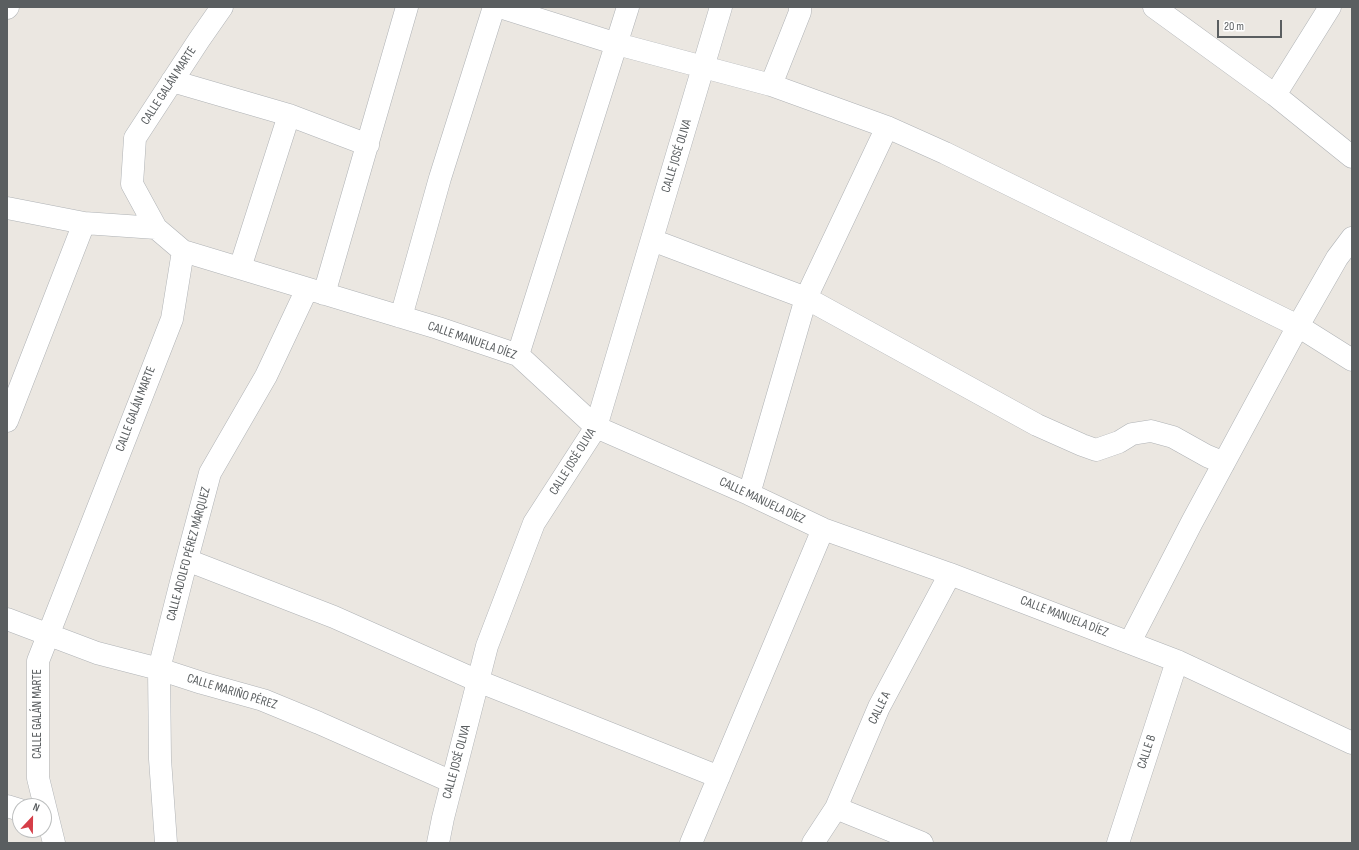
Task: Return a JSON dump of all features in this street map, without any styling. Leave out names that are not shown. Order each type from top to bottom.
[{"type":"street","name":"CALLE GALÁN MARTE","points":[[42,798],[38,778],[38,661],[172,319],[183,251],[156,228],[132,184],[135,138],[222,7]]},
{"type":"street","name":"CALLE ADOLFO PÉREZ MÁRQUEZ","points":[[166,843],[160,759],[159,669],[210,473],[316,291],[368,145],[407,7]]},
{"type":"street","points":[[401,317],[440,178],[494,7]]},
{"type":"street","points":[[500,7],[617,44],[771,85],[886,127],[945,153],[1298,326],[1352,360]]},
{"type":"street","points":[[518,355],[628,7]]},
{"type":"street","name":"CALLE JOSÉ OLIVA","points":[[438,843],[487,646],[534,523],[596,427],[721,7]]},
{"type":"street","points":[[771,85],[800,12],[800,7]]},
{"type":"street","points":[[1154,7],[1275,95],[1352,157]]},
{"type":"street","points":[[1275,95],[1330,7]]},
{"type":"street","points":[[172,81],[289,115],[368,145]]},
{"type":"street","points":[[240,268],[289,115]]},
{"type":"street","points":[[749,494],[806,298],[886,127]]},
{"type":"street","points":[[7,208],[84,223],[156,228]]},
{"type":"street","points":[[7,421],[84,223]]},
{"type":"street","points":[[1130,642],[1298,326],[1337,258],[1352,238]]},
{"type":"street","points":[[652,240],[806,298],[1037,425],[1082,445],[1096,450],[1119,442],[1132,434],[1151,431],[1173,437],[1207,456],[1224,463]]},
{"type":"street","name":"CALLE MANUELA DÍEZ","points":[[183,251],[401,317],[518,355],[596,427],[749,494],[823,529],[950,574],[1177,661],[1352,743]]},
{"type":"street","points":[[691,843],[823,529]]},
{"type":"street","points":[[187,560],[334,617],[478,681],[719,777]]},
{"type":"street","name":"CALLE A","points":[[813,843],[836,808],[879,707],[950,574]]},
{"type":"street","name":"CALLE MARIÑO PÉREZ","points":[[7,619],[97,652],[263,700],[452,782]]},
{"type":"street","name":"CALLE B","points":[[1118,843],[1177,661]]},
{"type":"street","points":[[836,808],[922,843]]}]
